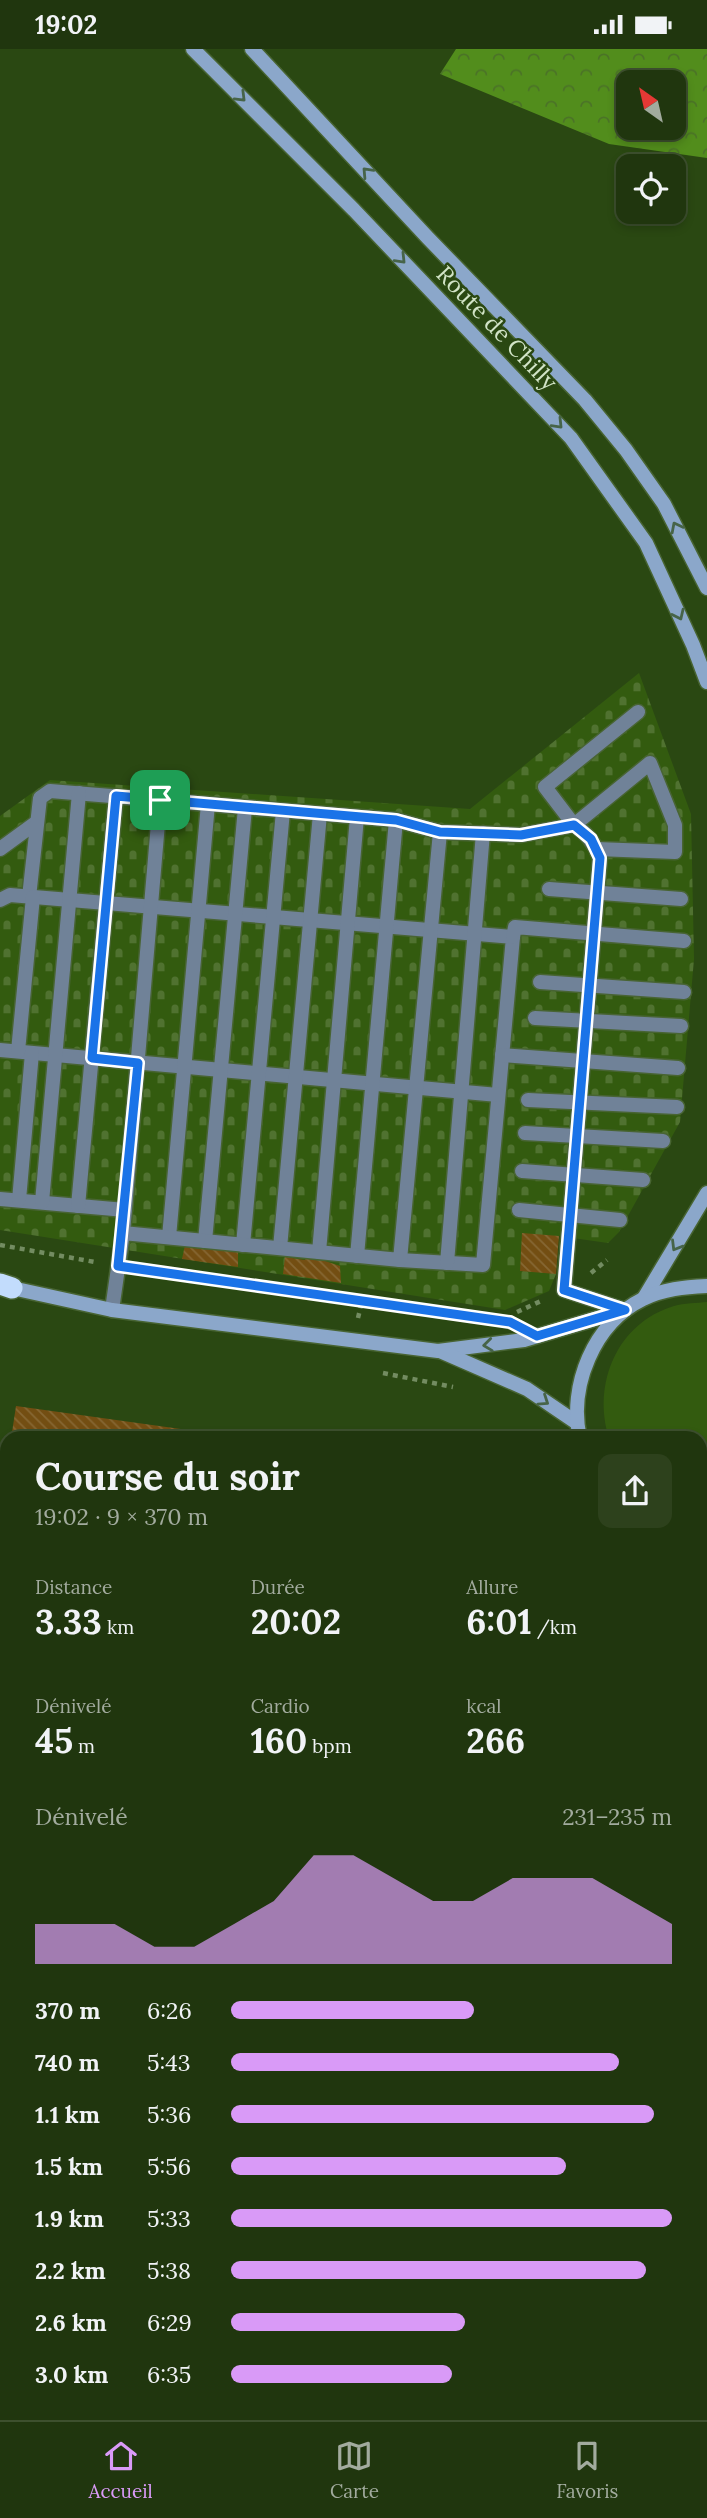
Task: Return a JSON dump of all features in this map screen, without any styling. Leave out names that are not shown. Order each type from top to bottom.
[{"type":"main road","name":"Route de Chilly","points":[[193,49],[354,210],[571,439],[646,543],[707,682]]},
{"type":"main road","name":"Route de Chilly","points":[[251,49],[585,400],[626,450],[664,503],[707,588]]},
{"type":"main road","points":[[644,1299],[707,1193]]},
{"type":"main road","points":[[4,1287],[111,1310],[438,1351],[524,1340],[625,1310],[644,1299],[679,1287],[707,1286]]},
{"type":"main road","points":[[578,1431],[577,1403],[585,1365],[601,1335],[625,1310]]},
{"type":"main road","points":[[438,1351],[527,1389],[577,1423]]},
{"type":"street","points":[[625,1310],[564,1290],[600,858],[591,839],[574,825],[545,787],[638,712]]},
{"type":"street","points":[[19,1200],[31,897],[40,798],[50,791],[396,820],[440,832],[521,835],[574,825],[650,763],[675,825],[675,852],[597,849]]},
{"type":"street","points":[[42,1202],[79,793]]},
{"type":"street","points":[[78,1206],[116,796]]},
{"type":"street","points":[[111,1310],[123,1233],[160,800]]},
{"type":"street","points":[[169,1237],[208,804]]},
{"type":"street","points":[[205,1241],[245,807]]},
{"type":"street","points":[[243,1245],[283,811]]},
{"type":"street","points":[[280,1248],[320,814]]},
{"type":"street","points":[[318,1252],[357,817]]},
{"type":"street","points":[[357,1256],[396,820]]},
{"type":"street","points":[[0,849],[37,821]]},
{"type":"street","points":[[400,1260],[440,832]]},
{"type":"street","points":[[447,1263],[483,833]]},
{"type":"street","points":[[549,888],[681,899]]},
{"type":"street","points":[[0,900],[10,895],[69,899],[513,937]]},
{"type":"street","points":[[123,1233],[400,1260],[483,1265],[515,927],[684,941]]},
{"type":"street","points":[[540,982],[684,992]]},
{"type":"street","points":[[535,1018],[681,1025]]},
{"type":"street","points":[[0,1050],[498,1095]]},
{"type":"street","points":[[502,1055],[678,1068]]},
{"type":"street","points":[[528,1100],[677,1107]]},
{"type":"street","points":[[525,1133],[663,1141]]},
{"type":"street","points":[[522,1171],[643,1180]]},
{"type":"street","points":[[0,1199],[124,1210]]},
{"type":"street","points":[[519,1210],[621,1220]]},
{"type":"path","points":[[0,1245],[118,1266],[482,1320]]},
{"type":"green space","points":[[456,49],[707,49],[707,158],[609,144],[440,74]]},
{"type":"green space","points":[[639,673],[691,814],[694,959],[680,1122],[619,1232],[608,1243],[559,1236],[556,1274],[549,1291],[505,1310],[0,1230],[0,816],[50,780],[470,809]]},
{"type":"green space","points":[[707,1302],[707,1431],[608,1431],[604,1397],[607,1377],[624,1341],[637,1326],[654,1314],[686,1304]]},
{"type":"building","points":[[522,1233],[559,1236],[556,1274],[520,1271]]},
{"type":"building","points":[[185,1245],[238,1252],[238,1267],[182,1259]]},
{"type":"building","points":[[305,1252],[322,1256],[322,1260],[340,1266],[341,1283],[283,1274],[285,1257],[305,1260]]},
{"type":"building","points":[[16,1406],[195,1431],[12,1431]]},
{"type":"route","points":[[116,796],[160,800],[396,820],[440,832],[521,835],[574,825],[583,830],[591,839],[600,858],[564,1290],[625,1310],[537,1336],[510,1322],[118,1266],[138,1063],[92,1058],[116,796]]}]
